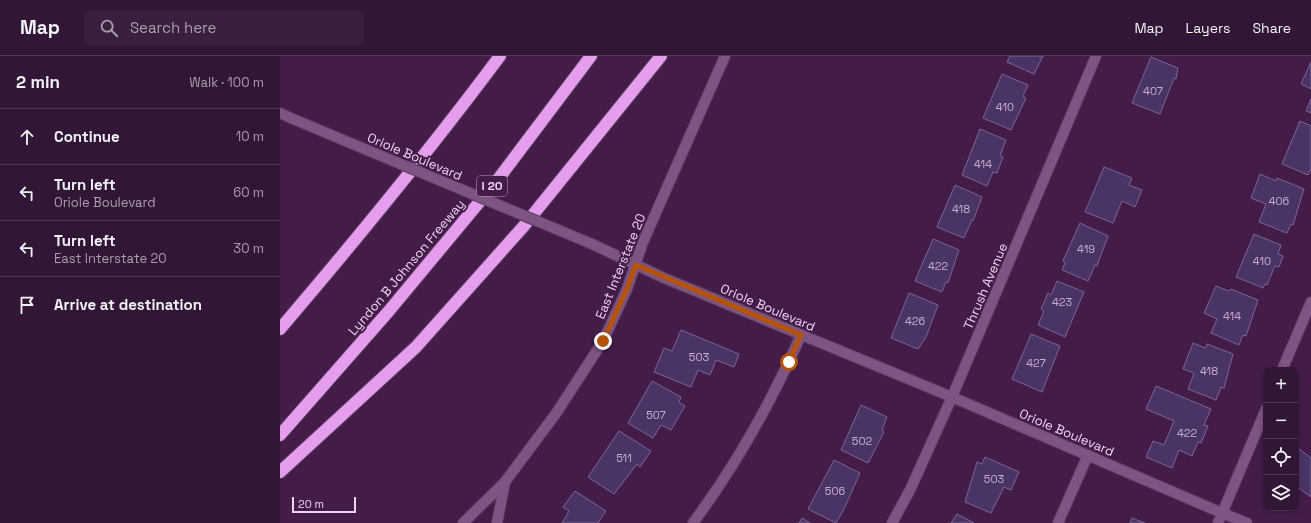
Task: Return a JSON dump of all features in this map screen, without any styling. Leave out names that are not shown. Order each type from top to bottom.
[{"type":"highway","points":[[457,114],[493,56]]},
{"type":"highway","points":[[280,329],[457,114],[500,56]]},
{"type":"highway","name":"Lyndon B Johnson Freeway","points":[[280,435],[388,312],[496,182],[591,56]]},
{"type":"highway","points":[[280,472],[416,347],[523,227],[662,56]]},
{"type":"street","name":"East Interstate 20","points":[[463,523],[505,482],[557,412],[603,341],[627,289],[652,220],[725,56]]},
{"type":"street","name":"Thrush Avenue","points":[[892,523],[910,490],[952,397],[1096,56]]},
{"type":"street","name":"Oriole Boulevard","points":[[280,113],[1247,523]]},
{"type":"street","points":[[1283,367],[1311,302]]},
{"type":"street","points":[[693,523],[725,478],[751,434],[789,362],[801,335]]},
{"type":"street","points":[[1218,523],[1263,416]]},
{"type":"street","points":[[1058,523],[1088,455]]},
{"type":"street","points":[[498,523],[505,482]]},
{"type":"building","points":[[1010,56],[1043,56],[1034,74],[1007,62]]},
{"type":"building","points":[[1151,57],[1178,68],[1176,79],[1174,78],[1160,114],[1132,103]]},
{"type":"building","points":[[1311,62],[1311,89],[1301,84]]},
{"type":"building","points":[[1002,74],[1028,85],[1023,96],[1026,98],[1011,130],[983,118]]},
{"type":"building","points":[[1311,99],[1311,113],[1306,111]]},
{"type":"building","points":[[1300,121],[1311,126],[1311,169],[1308,175],[1282,164]]},
{"type":"building","points":[[980,129],[1006,140],[1000,156],[1003,157],[997,173],[993,172],[987,186],[962,175]]},
{"type":"building","points":[[1104,167],[1132,178],[1129,185],[1142,190],[1135,207],[1122,201],[1113,223],[1085,212]]},
{"type":"building","points":[[1260,174],[1276,181],[1277,178],[1304,189],[1293,225],[1291,224],[1287,233],[1259,222],[1266,204],[1251,198]]},
{"type":"building","points":[[955,185],[982,197],[973,221],[972,220],[964,238],[937,227]]},
{"type":"building","points":[[1080,223],[1108,236],[1097,266],[1095,265],[1088,281],[1062,270],[1065,263],[1063,261]]},
{"type":"building","points":[[1254,234],[1281,245],[1278,254],[1283,256],[1279,267],[1275,266],[1267,285],[1265,284],[1263,288],[1236,277]]},
{"type":"building","points":[[933,239],[959,250],[948,283],[946,282],[942,292],[915,281]]},
{"type":"building","points":[[1057,281],[1084,292],[1065,337],[1038,325],[1044,311],[1041,309],[1048,293],[1051,295]]},
{"type":"building","points":[[1216,286],[1229,291],[1231,289],[1258,300],[1246,336],[1243,335],[1239,345],[1211,333],[1217,319],[1204,313]]},
{"type":"building","points":[[909,293],[938,305],[926,337],[918,349],[891,338]]},
{"type":"building","points":[[681,330],[739,354],[734,367],[716,360],[710,375],[698,370],[691,387],[654,372],[664,348],[672,351]]},
{"type":"building","points":[[1031,334],[1060,346],[1042,392],[1012,379]]},
{"type":"building","points":[[1193,343],[1205,348],[1207,344],[1233,354],[1224,388],[1221,387],[1216,400],[1188,389],[1194,373],[1183,369]]},
{"type":"building","points":[[652,381],[681,397],[679,402],[685,406],[671,430],[661,425],[653,438],[628,423]]},
{"type":"building","points":[[1156,386],[1211,409],[1204,425],[1208,426],[1201,443],[1198,442],[1192,456],[1179,450],[1172,468],[1146,457],[1153,441],[1164,445],[1174,421],[1146,409]]},
{"type":"building","points":[[861,405],[887,417],[882,430],[884,432],[868,463],[841,450]]},
{"type":"building","points":[[619,431],[651,451],[640,467],[637,464],[614,494],[588,477]]},
{"type":"building","points":[[1299,449],[1311,458],[1311,497],[1299,488]]},
{"type":"building","points":[[985,457],[1019,472],[1011,490],[1004,487],[991,513],[965,502],[977,462],[982,464]]},
{"type":"building","points":[[834,460],[860,473],[836,523],[808,509]]},
{"type":"building","points":[[575,491],[606,511],[598,523],[562,523],[569,511],[563,507]]},
{"type":"building","points":[[957,514],[974,523],[951,523]]},
{"type":"building","points":[[802,518],[810,523],[799,523]]},
{"type":"building","points":[[1132,518],[1145,523],[1130,523]]},
{"type":"route","points":[[603,341],[627,289],[636,265],[801,335],[789,362]]}]
